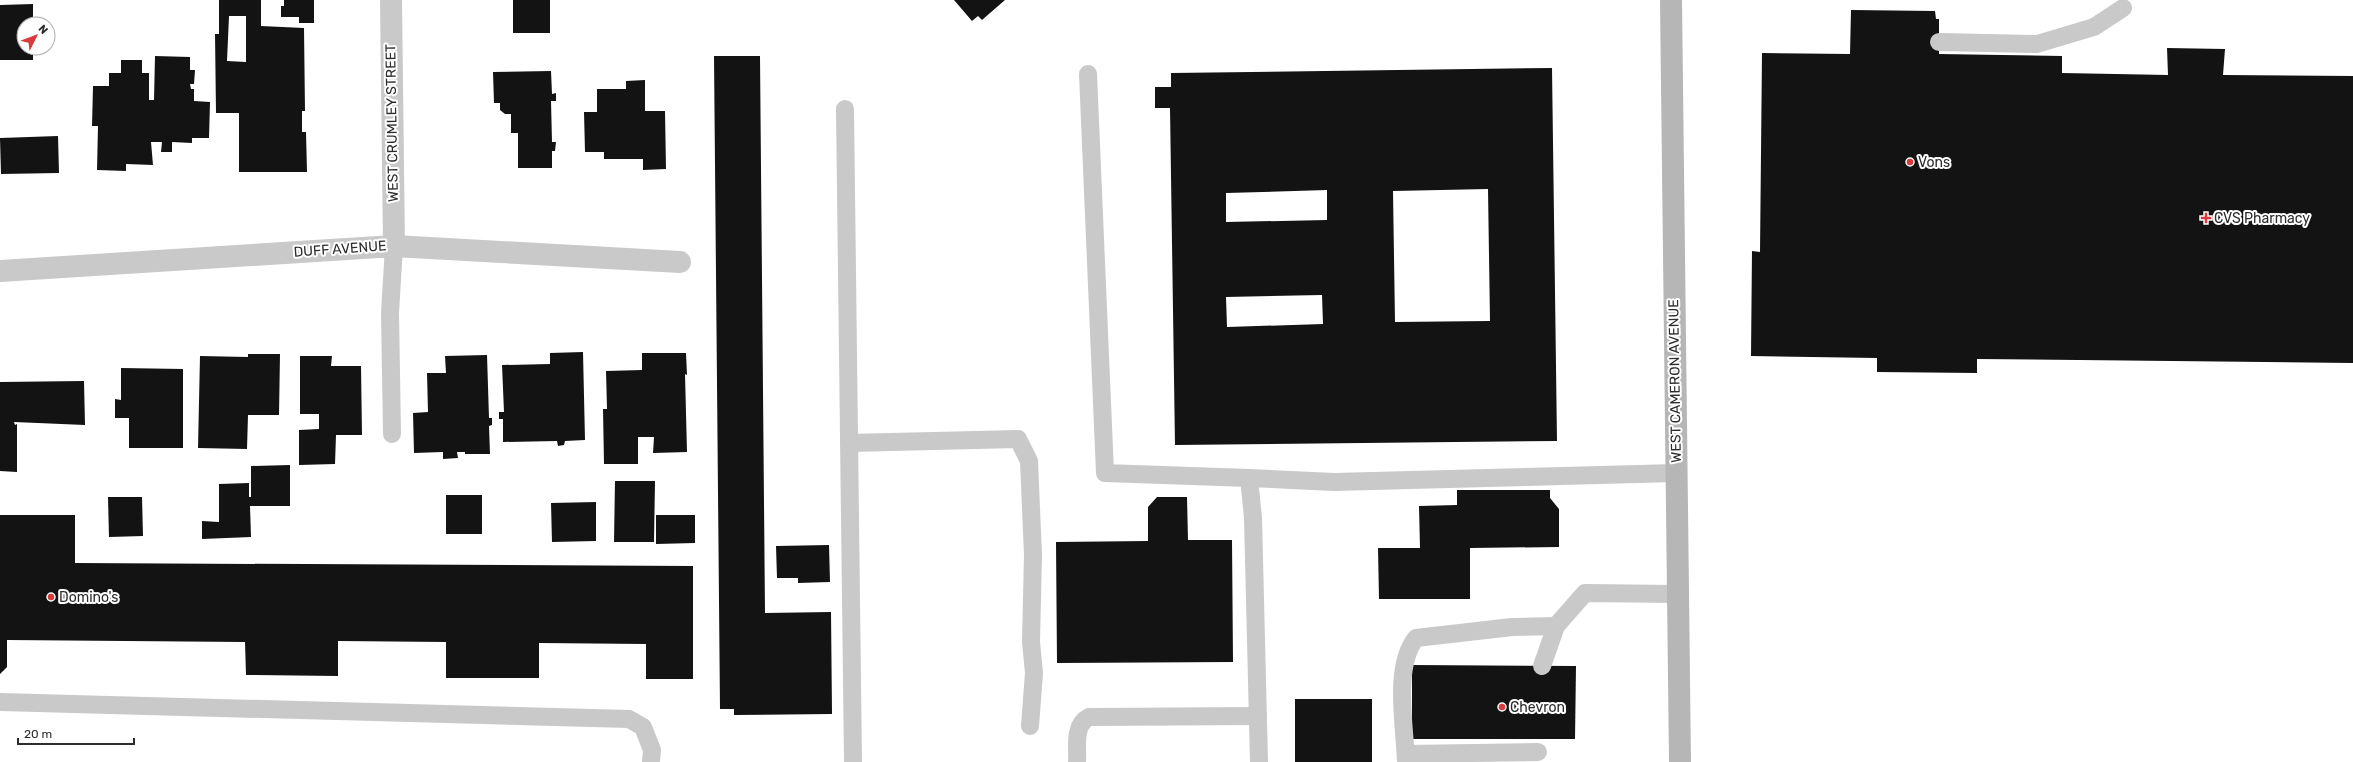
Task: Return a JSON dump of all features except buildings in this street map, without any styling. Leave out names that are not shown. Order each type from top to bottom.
[{"type":"street","name":"WEST CRUMLEY STREET","points":[[390,0],[394,246]]},
{"type":"street","name":"WEST CAMERON AVENUE","points":[[1671,0],[1680,762]]},
{"type":"street","name":"DUFF AVENUE","points":[[0,271],[394,246],[680,262]]},
{"type":"lane","points":[[1939,42],[2037,44],[2094,27],[2124,8]]},
{"type":"lane","points":[[1088,74],[1105,473],[1334,482],[1676,473]]},
{"type":"lane","points":[[844,109],[853,762]]},
{"type":"lane","points":[[392,434],[390,313],[394,246]]},
{"type":"lane","points":[[849,443],[1018,439],[1029,461],[1032,539],[1031,642],[1034,673],[1030,726]]},
{"type":"lane","points":[[1249,478],[1253,518],[1259,762]]},
{"type":"lane","points":[[1542,666],[1556,626],[1585,592],[1677,594]]},
{"type":"lane","points":[[1538,751],[1406,758],[1402,670],[1408,648],[1416,638],[1512,627],[1556,626]]},
{"type":"lane","points":[[0,702],[629,719],[643,727],[652,750],[651,762]]},
{"type":"lane","points":[[1078,762],[1079,726],[1083,720],[1089,717],[1258,716]]},
{"type":"place","name":"Vons","points":[[1910,162]]},
{"type":"place","name":"CVS Pharmacy","points":[[2206,218]]},
{"type":"place","name":"Domino's","points":[[51,597]]},
{"type":"place","name":"Chevron","points":[[1502,707]]}]
